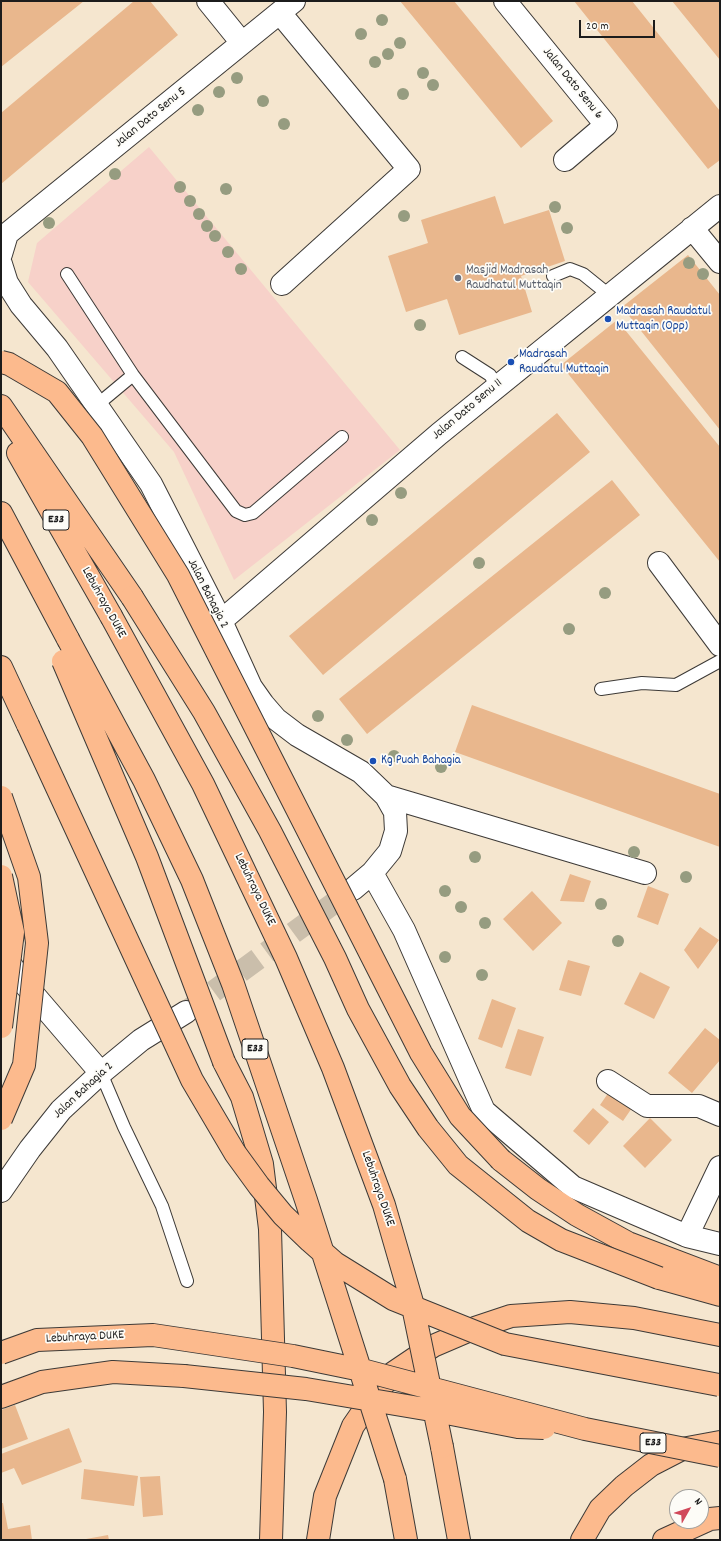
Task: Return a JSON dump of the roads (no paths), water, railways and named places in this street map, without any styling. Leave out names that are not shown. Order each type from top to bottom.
[{"type":"highway","points":[[1,362],[9,364],[57,392],[92,436],[178,575],[421,1053],[460,1116],[501,1160],[538,1190],[577,1215],[628,1243],[720,1278]]},
{"type":"highway","points":[[1,406],[132,597],[215,732],[277,845],[335,958],[358,1009],[400,1086],[428,1128],[458,1165],[528,1222],[561,1240],[659,1278],[720,1295]]},
{"type":"highway","name":"Lebuhraya DUKE","points":[[1,424],[111,616],[203,784],[286,958],[334,1068],[384,1205],[412,1302],[442,1447],[459,1540]]},
{"type":"highway","name":"E33","points":[[1,513],[144,780],[192,880],[233,984],[306,1200],[395,1479],[406,1540]]},
{"type":"highway","points":[[1,535],[63,661],[147,857],[224,1062],[242,1097],[262,1164],[270,1229],[275,1412],[272,1540]]},
{"type":"highway","points":[[1,667],[192,1080],[236,1153],[259,1186],[283,1215],[310,1241],[341,1267],[393,1299],[505,1344],[720,1386]]},
{"type":"highway","points":[[1,797],[29,877],[38,943],[24,1065],[1,1119]]},
{"type":"highway","points":[[1,876],[13,932],[1,1026]]},
{"type":"highway","points":[[318,1540],[325,1496],[353,1426],[373,1397],[393,1373],[433,1346],[475,1328],[511,1316],[570,1312],[634,1318],[720,1335]]},
{"type":"highway","name":"Lebuhraya DUKE","points":[[1,1353],[37,1340],[153,1335],[293,1356],[352,1368],[585,1429],[720,1456]]},
{"type":"highway","points":[[1,1397],[42,1382],[113,1372],[184,1376],[306,1389],[431,1410],[518,1427],[585,1429]]},
{"type":"highway","points":[[582,1540],[600,1509],[624,1486],[651,1465],[682,1449],[720,1442]]},
{"type":"highway","points":[[664,1540],[710,1519],[720,1518]]},
{"type":"street","points":[[208,1],[242,43]]},
{"type":"street","name":"Jalan Dato Senu 6","points":[[505,1],[606,125],[565,160]]},
{"type":"street","points":[[282,284],[409,169],[287,7]]},
{"type":"street","name":"Jalan Dato Senu 5","points":[[4,244],[242,43],[287,7]]},
{"type":"street","name":"Jalan Dato Senu 11","points":[[221,620],[497,386],[720,206]]},
{"type":"street","points":[[692,228],[720,262]]},
{"type":"street","name":"Jalan Bahagia 2","points":[[1,264],[8,283],[21,305],[57,348],[151,484],[221,620],[251,687],[276,719],[297,735],[361,772],[386,796],[394,812],[396,831],[390,851],[372,873],[353,889]]},
{"type":"street","points":[[659,563],[720,645]]},
{"type":"street","points":[[386,796],[645,873]]},
{"type":"street","points":[[372,873],[404,930],[484,1111],[573,1187],[687,1236],[720,1244]]},
{"type":"street","points":[[1,950],[22,980],[101,1073]]},
{"type":"street","name":"Jalan Bahagia 2","points":[[1,1191],[30,1149],[61,1110],[101,1073],[141,1040],[186,1012]]},
{"type":"street","points":[[608,1081],[647,1106],[699,1106],[720,1115]]},
{"type":"street","points":[[687,1236],[720,1167]]},
{"type":"lane","points":[[553,276],[570,269],[583,274],[609,295]]},
{"type":"lane","points":[[67,274],[133,375],[236,511],[245,515],[253,513],[342,437]]},
{"type":"lane","points":[[462,357],[490,374],[497,386]]},
{"type":"lane","points":[[97,405],[133,375]]},
{"type":"lane","points":[[601,689],[642,683],[676,685],[720,661]]},
{"type":"lane","points":[[101,1073],[124,1127],[162,1206],[187,1281]]},
{"type":"tunnel","points":[[187,1011],[353,889]]},
{"type":"place","name":"Masjid Madrasah Raudhatul Muttaqin","points":[[458,278]]},
{"type":"place","name":"Madrasah Raudatul Muttaqin (Opp)","points":[[608,319]]},
{"type":"place","name":"Madrasah Raudatul Muttaqin","points":[[511,362]]},
{"type":"place","name":"Kg Puah Bahagia","points":[[373,761]]}]
